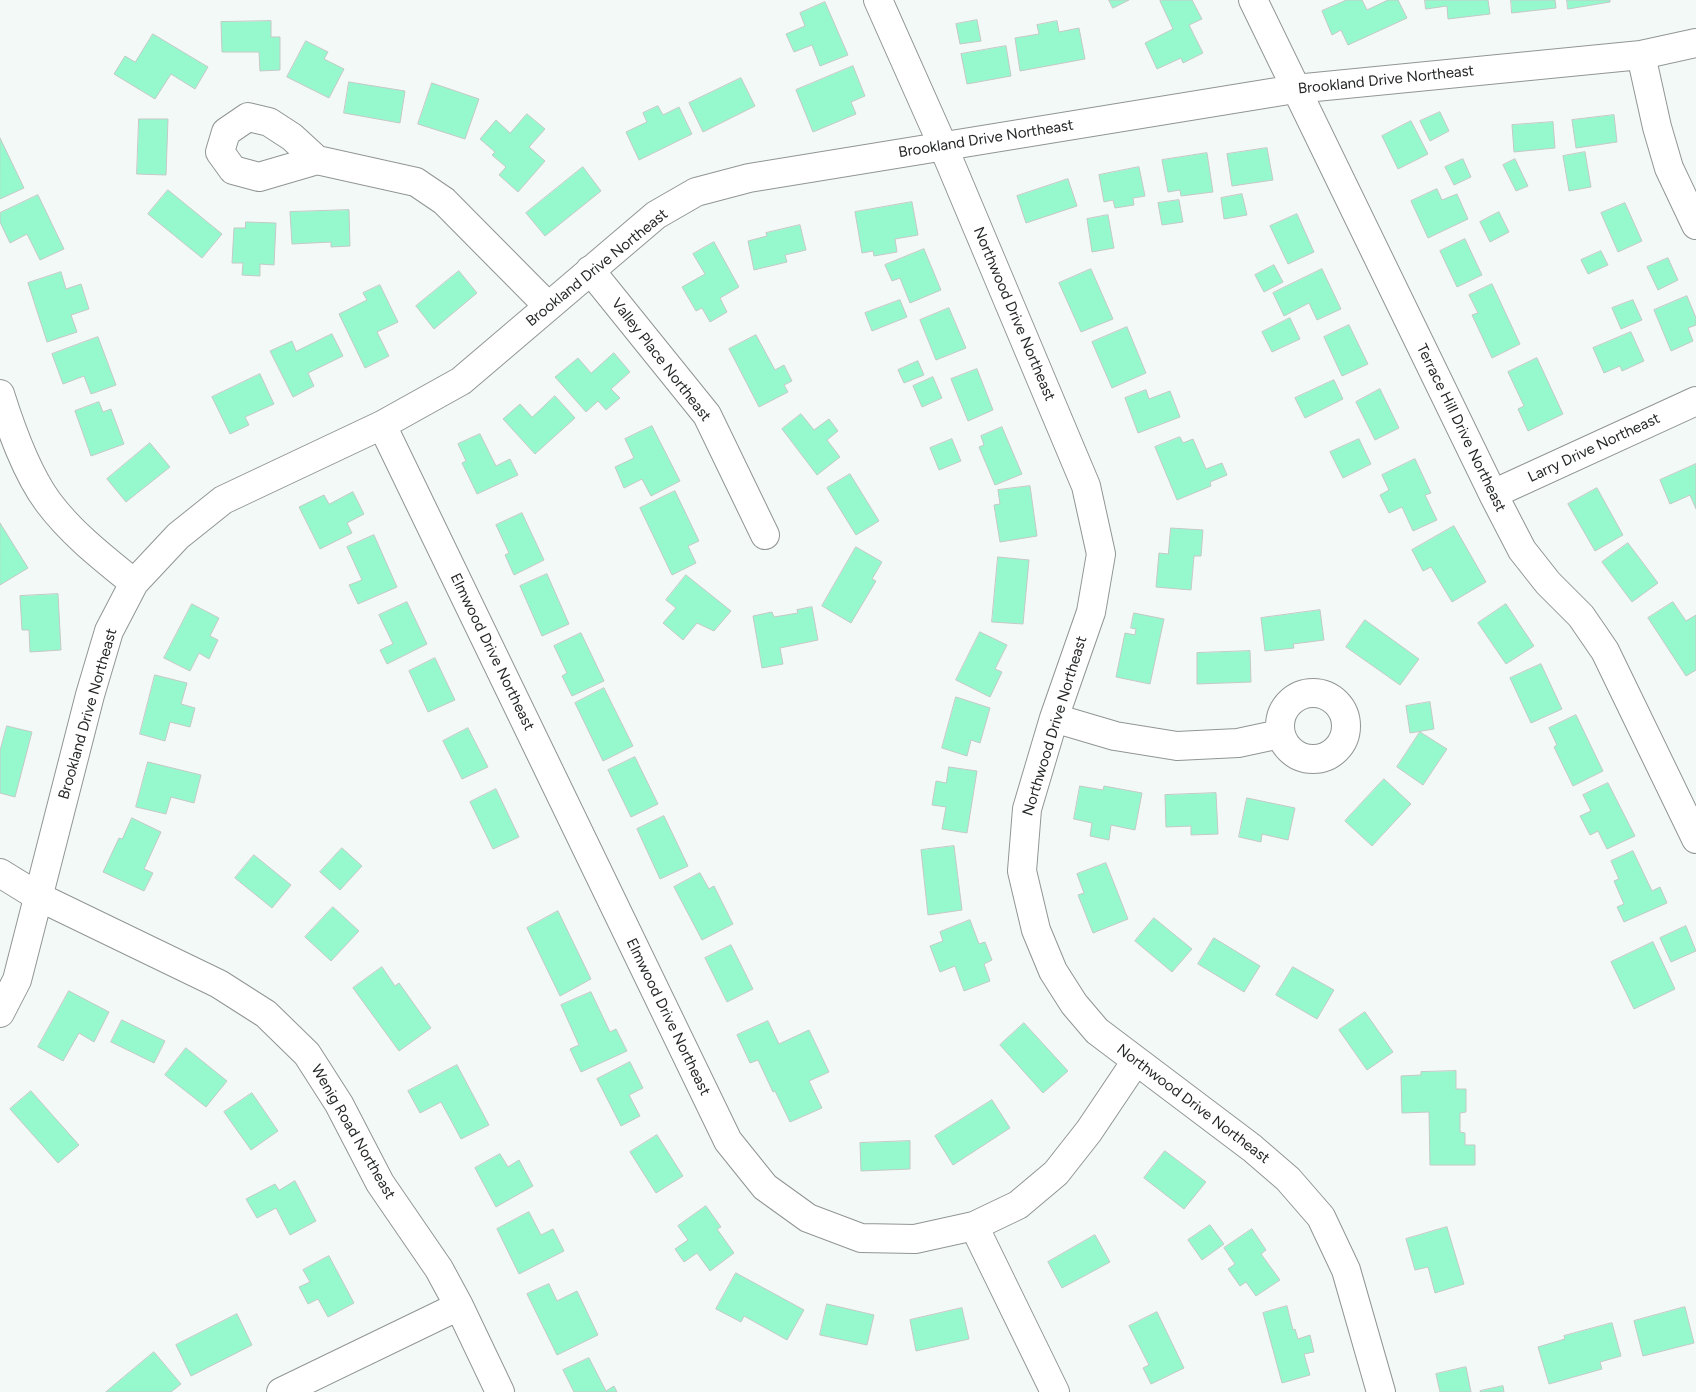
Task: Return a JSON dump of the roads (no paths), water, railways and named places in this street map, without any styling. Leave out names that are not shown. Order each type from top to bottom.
[{"type":"street","name":"Northwood Drive Northeast","points":[[878,0],[943,146],[1086,486],[1101,554],[1091,612],[1054,718],[1027,809],[1022,871],[1036,930],[1053,971],[1074,1004],[1097,1031],[1252,1148],[1288,1179],[1321,1217],[1346,1270],[1381,1392]]},
{"type":"street","name":"Terrace Hill Drive Northeast","points":[[1253,0],[1522,550],[1548,583],[1581,616],[1605,651],[1696,839]]},
{"type":"street","name":"Brookland Drive Northeast","points":[[0,1012],[17,980],[90,695],[109,631],[134,583],[178,536],[223,500],[382,425],[461,381],[656,215],[696,192],[749,178],[1295,89],[1641,55],[1696,43]]},
{"type":"street","points":[[1641,55],[1657,128],[1669,168],[1696,224]]},
{"type":"street","points":[[317,160],[416,182],[444,201],[548,306]]},
{"type":"street","name":"Valley Place Northeast","points":[[590,270],[708,415],[765,535]]},
{"type":"street","points":[[0,394],[23,458],[48,501],[89,547],[134,583]]},
{"type":"street","name":"Larry Drive Northeast","points":[[1493,494],[1696,402]]},
{"type":"street","name":"Elmwood Drive Northeast","points":[[382,425],[728,1141],[765,1187],[808,1218],[861,1238],[915,1239],[974,1226],[1018,1205],[1056,1173],[1089,1131],[1136,1061]]},
{"type":"street","points":[[1054,718],[1115,736],[1177,746],[1238,744],[1280,734]]},
{"type":"street","name":"Wenig Road Northeast","points":[[0,873],[39,897],[219,984],[266,1014],[308,1054],[339,1104],[380,1183],[438,1269],[500,1392]]},
{"type":"street","points":[[974,1226],[1056,1392]]},
{"type":"street","points":[[281,1392],[458,1306]]}]
